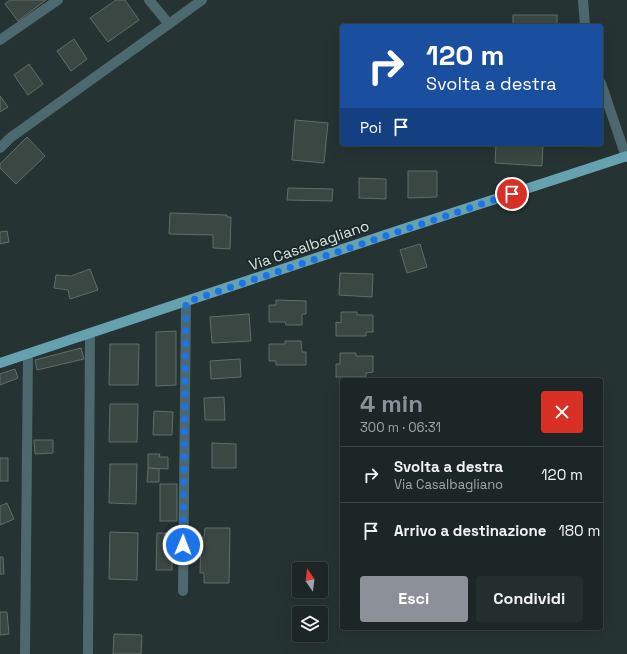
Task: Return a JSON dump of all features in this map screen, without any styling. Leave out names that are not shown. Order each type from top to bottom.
[{"type":"main road","name":"Via Casalbagliano","points":[[0,363],[626,156]]},
{"type":"street","points":[[0,40],[58,0]]},
{"type":"street","points":[[149,0],[169,24]]},
{"type":"street","points":[[0,148],[10,138],[202,0]]},
{"type":"street","points":[[583,0],[585,24]]},
{"type":"street","points":[[603,89],[626,156]]},
{"type":"street","points":[[182,591],[186,302]]},
{"type":"street","points":[[88,654],[90,333]]},
{"type":"street","points":[[25,654],[28,354]]},
{"type":"building","points":[[10,0],[46,0],[18,21],[5,4]]},
{"type":"building","points":[[116,0],[125,0],[139,20],[108,42],[90,18]]},
{"type":"building","points":[[513,15],[557,15],[557,24],[513,24]]},
{"type":"building","points":[[74,39],[87,59],[71,71],[57,51]]},
{"type":"building","points":[[29,64],[43,84],[28,95],[14,75]]},
{"type":"building","points":[[0,96],[8,107],[0,112]]},
{"type":"building","points":[[295,120],[328,123],[324,163],[292,160]]},
{"type":"building","points":[[27,137],[45,156],[16,184],[0,168],[0,164]]},
{"type":"building","points":[[496,146],[543,146],[542,166],[495,163]]},
{"type":"building","points":[[408,171],[437,171],[437,197],[408,198]]},
{"type":"building","points":[[359,178],[386,179],[386,199],[359,198]]},
{"type":"building","points":[[288,188],[333,189],[332,201],[287,200]]},
{"type":"building","points":[[170,213],[227,215],[227,217],[231,217],[230,249],[213,248],[213,235],[169,234]]},
{"type":"building","points":[[7,231],[9,242],[0,244],[0,232]]},
{"type":"building","points":[[420,244],[427,267],[407,273],[400,250]]},
{"type":"building","points":[[90,269],[98,290],[70,299],[68,290],[54,288],[56,275],[71,276]]},
{"type":"building","points":[[340,273],[373,274],[372,297],[339,295]]},
{"type":"building","points":[[276,300],[306,301],[306,314],[302,314],[302,325],[286,325],[285,322],[269,322],[269,305],[276,305]]},
{"type":"building","points":[[341,312],[357,312],[357,315],[373,315],[373,332],[366,332],[366,336],[336,336],[336,322],[341,323]]},
{"type":"building","points":[[249,314],[251,341],[212,343],[210,317]]},
{"type":"building","points":[[176,331],[176,385],[156,386],[156,332]]},
{"type":"building","points":[[285,341],[301,341],[302,352],[306,352],[306,365],[276,365],[276,361],[269,361],[269,344],[285,344]]},
{"type":"building","points":[[110,344],[139,344],[138,385],[109,385]]},
{"type":"building","points":[[81,348],[84,359],[37,370],[35,360]]},
{"type":"building","points":[[340,353],[356,353],[356,356],[373,356],[373,372],[366,373],[366,377],[336,377],[336,364],[340,364]]},
{"type":"building","points":[[240,359],[241,377],[211,379],[210,361]]},
{"type":"building","points":[[15,369],[18,378],[0,385],[0,374]]},
{"type":"building","points":[[224,397],[225,420],[205,420],[204,398]]},
{"type":"building","points":[[110,404],[138,404],[137,442],[109,442]]},
{"type":"building","points":[[154,411],[173,412],[172,435],[153,435]]},
{"type":"building","points":[[34,440],[53,440],[53,453],[35,454]]},
{"type":"building","points":[[212,443],[236,444],[236,468],[212,468]]},
{"type":"building","points":[[148,454],[160,454],[159,457],[168,457],[168,469],[148,468]]},
{"type":"building","points":[[0,458],[8,458],[8,481],[0,481]]},
{"type":"building","points":[[110,464],[137,464],[136,504],[109,503]]},
{"type":"building","points":[[148,468],[159,469],[159,482],[147,482]]},
{"type":"building","points":[[160,484],[177,484],[177,521],[160,521]]},
{"type":"building","points":[[7,503],[14,519],[0,525],[0,506]]},
{"type":"building","points":[[205,528],[230,528],[229,583],[204,583],[204,573],[200,573],[201,538],[204,538]]},
{"type":"building","points":[[110,532],[138,533],[137,580],[109,579]]},
{"type":"building","points":[[157,533],[173,533],[172,570],[156,570]]},
{"type":"building","points":[[0,557],[3,557],[4,574],[0,574]]},
{"type":"building","points":[[0,612],[7,612],[9,634],[0,635]]},
{"type":"building","points":[[114,634],[142,635],[141,654],[113,654]]},
{"type":"route","points":[[183,545],[186,302],[512,194]]}]
